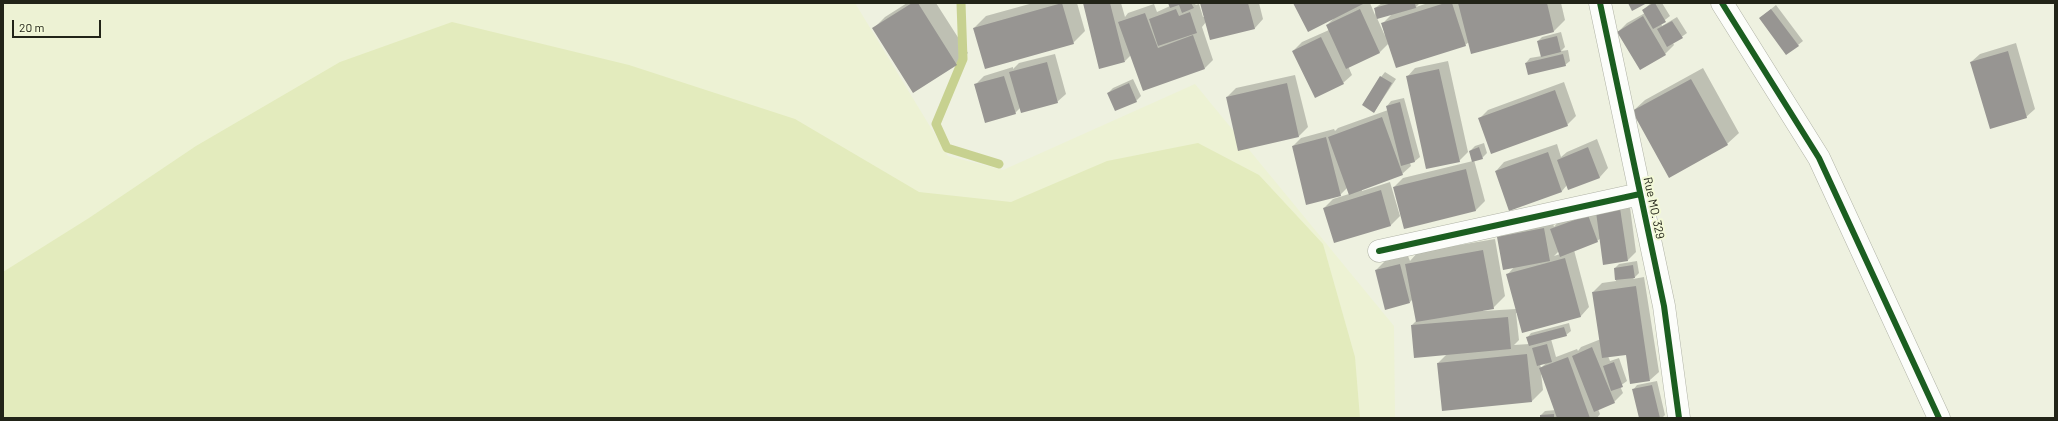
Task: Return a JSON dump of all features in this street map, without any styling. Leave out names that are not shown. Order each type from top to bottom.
[{"type":"street","name":"Rue MO. 329","points":[[1600,3],[1664,306],[1679,418]]},
{"type":"street","points":[[1722,3],[1819,158],[1939,418]]},
{"type":"street","points":[[1379,251],[1640,194]]},
{"type":"shaded area","points":[[3,3],[855,3],[948,156],[1003,170],[1195,84],[1394,326],[1395,418],[3,418]]},
{"type":"shaded area","points":[[452,22],[629,65],[795,119],[919,192],[1011,202],[1107,161],[1198,143],[1259,175],[1323,244],[1355,357],[1360,418],[3,418],[3,272],[89,218],[196,146],[340,62]]},
{"type":"building","points":[[912,3],[918,3],[957,65],[913,93],[872,28]]},
{"type":"building","points":[[1062,3],[1074,44],[985,69],[973,28]]},
{"type":"building","points":[[1083,3],[1110,3],[1125,62],[1099,69]]},
{"type":"building","points":[[1168,3],[1191,3],[1194,8],[1182,13],[1179,5],[1170,8]]},
{"type":"building","points":[[1200,3],[1248,3],[1255,29],[1210,40]]},
{"type":"building","points":[[1293,3],[1365,3],[1308,32]]},
{"type":"building","points":[[1392,3],[1415,3],[1416,8],[1377,19],[1374,8]]},
{"type":"building","points":[[1445,3],[1452,3],[1466,46],[1396,68],[1381,23]]},
{"type":"building","points":[[1458,3],[1547,3],[1554,32],[1471,54]]},
{"type":"building","points":[[1628,3],[1647,3],[1632,11]]},
{"type":"building","points":[[1655,3],[1666,22],[1653,29],[1642,10]]},
{"type":"building","points":[[1176,9],[1179,16],[1190,12],[1197,33],[1158,46],[1149,19]]},
{"type":"building","points":[[1360,9],[1380,53],[1346,69],[1326,25]]},
{"type":"building","points":[[1771,9],[1799,46],[1786,55],[1759,18]]},
{"type":"building","points":[[1145,13],[1158,48],[1193,35],[1205,69],[1143,91],[1118,22]]},
{"type":"building","points":[[1643,16],[1666,55],[1640,70],[1617,32]]},
{"type":"building","points":[[1672,21],[1683,38],[1667,47],[1657,29]]},
{"type":"building","points":[[1557,36],[1561,52],[1541,57],[1537,41]]},
{"type":"building","points":[[1321,37],[1344,84],[1315,98],[1292,51]]},
{"type":"building","points":[[2008,51],[2027,118],[1990,129],[1970,62]]},
{"type":"building","points":[[1563,54],[1566,66],[1528,75],[1525,63]]},
{"type":"building","points":[[1047,62],[1058,103],[1021,113],[1009,72]]},
{"type":"building","points":[[1439,69],[1460,162],[1426,169],[1406,76]]},
{"type":"building","points":[[1004,76],[1016,114],[985,123],[974,84]]},
{"type":"building","points":[[1380,76],[1392,83],[1374,113],[1362,105]]},
{"type":"building","points":[[1691,79],[1728,145],[1669,178],[1632,111]]},
{"type":"building","points":[[1129,83],[1137,102],[1115,111],[1107,93]]},
{"type":"building","points":[[1287,83],[1299,137],[1238,151],[1226,97]]},
{"type":"building","points":[[1555,90],[1568,126],[1491,154],[1478,118]]},
{"type":"building","points":[[1400,102],[1415,162],[1401,166],[1386,106]]},
{"type":"building","points":[[1382,117],[1403,175],[1349,195],[1328,137]]},
{"type":"building","points":[[1326,137],[1341,196],[1306,205],[1292,146]]},
{"type":"building","points":[[1479,147],[1483,159],[1472,162],[1469,151]]},
{"type":"building","points":[[1588,147],[1600,178],[1568,190],[1557,160]]},
{"type":"building","points":[[1548,152],[1562,192],[1509,211],[1495,171]]},
{"type":"building","points":[[1466,169],[1476,211],[1404,229],[1393,187]]},
{"type":"building","points":[[1381,190],[1391,226],[1334,243],[1323,208]]},
{"type":"building","points":[[1620,208],[1628,261],[1603,265],[1596,212]]},
{"type":"building","points":[[1588,215],[1598,242],[1560,257],[1550,229]]},
{"type":"building","points":[[1544,228],[1550,261],[1503,270],[1497,237]]},
{"type":"building","points":[[1483,250],[1494,309],[1416,322],[1405,264]]},
{"type":"building","points":[[1565,258],[1581,317],[1522,333],[1506,274]]},
{"type":"building","points":[[1400,264],[1410,303],[1385,310],[1375,270]]},
{"type":"building","points":[[1633,265],[1635,278],[1615,280],[1614,268]]},
{"type":"building","points":[[1636,286],[1650,381],[1630,384],[1626,355],[1602,358],[1592,292]]},
{"type":"building","points":[[1508,317],[1511,349],[1414,358],[1411,325]]},
{"type":"building","points":[[1564,327],[1567,336],[1529,346],[1526,337]]},
{"type":"building","points":[[1547,344],[1552,362],[1537,366],[1532,348]]},
{"type":"building","points":[[1592,347],[1615,403],[1594,412],[1572,356]]},
{"type":"building","points":[[1527,354],[1532,402],[1442,411],[1437,363]]},
{"type":"building","points":[[1568,357],[1590,418],[1557,418],[1539,368]]},
{"type":"building","points":[[1614,362],[1623,387],[1611,391],[1603,366]]},
{"type":"building","points":[[1652,385],[1660,418],[1639,418],[1632,389]]},
{"type":"building","points":[[1554,414],[1554,418],[1540,418],[1540,415]]},
{"type":"waterway","points":[[961,3],[963,59],[936,124],[947,148],[999,164]]},
{"type":"cycle path","points":[[1600,3],[1664,306],[1679,418]]},
{"type":"cycle path","points":[[1722,3],[1819,158],[1939,418]]},
{"type":"cycle path","points":[[1379,251],[1640,194]]}]
